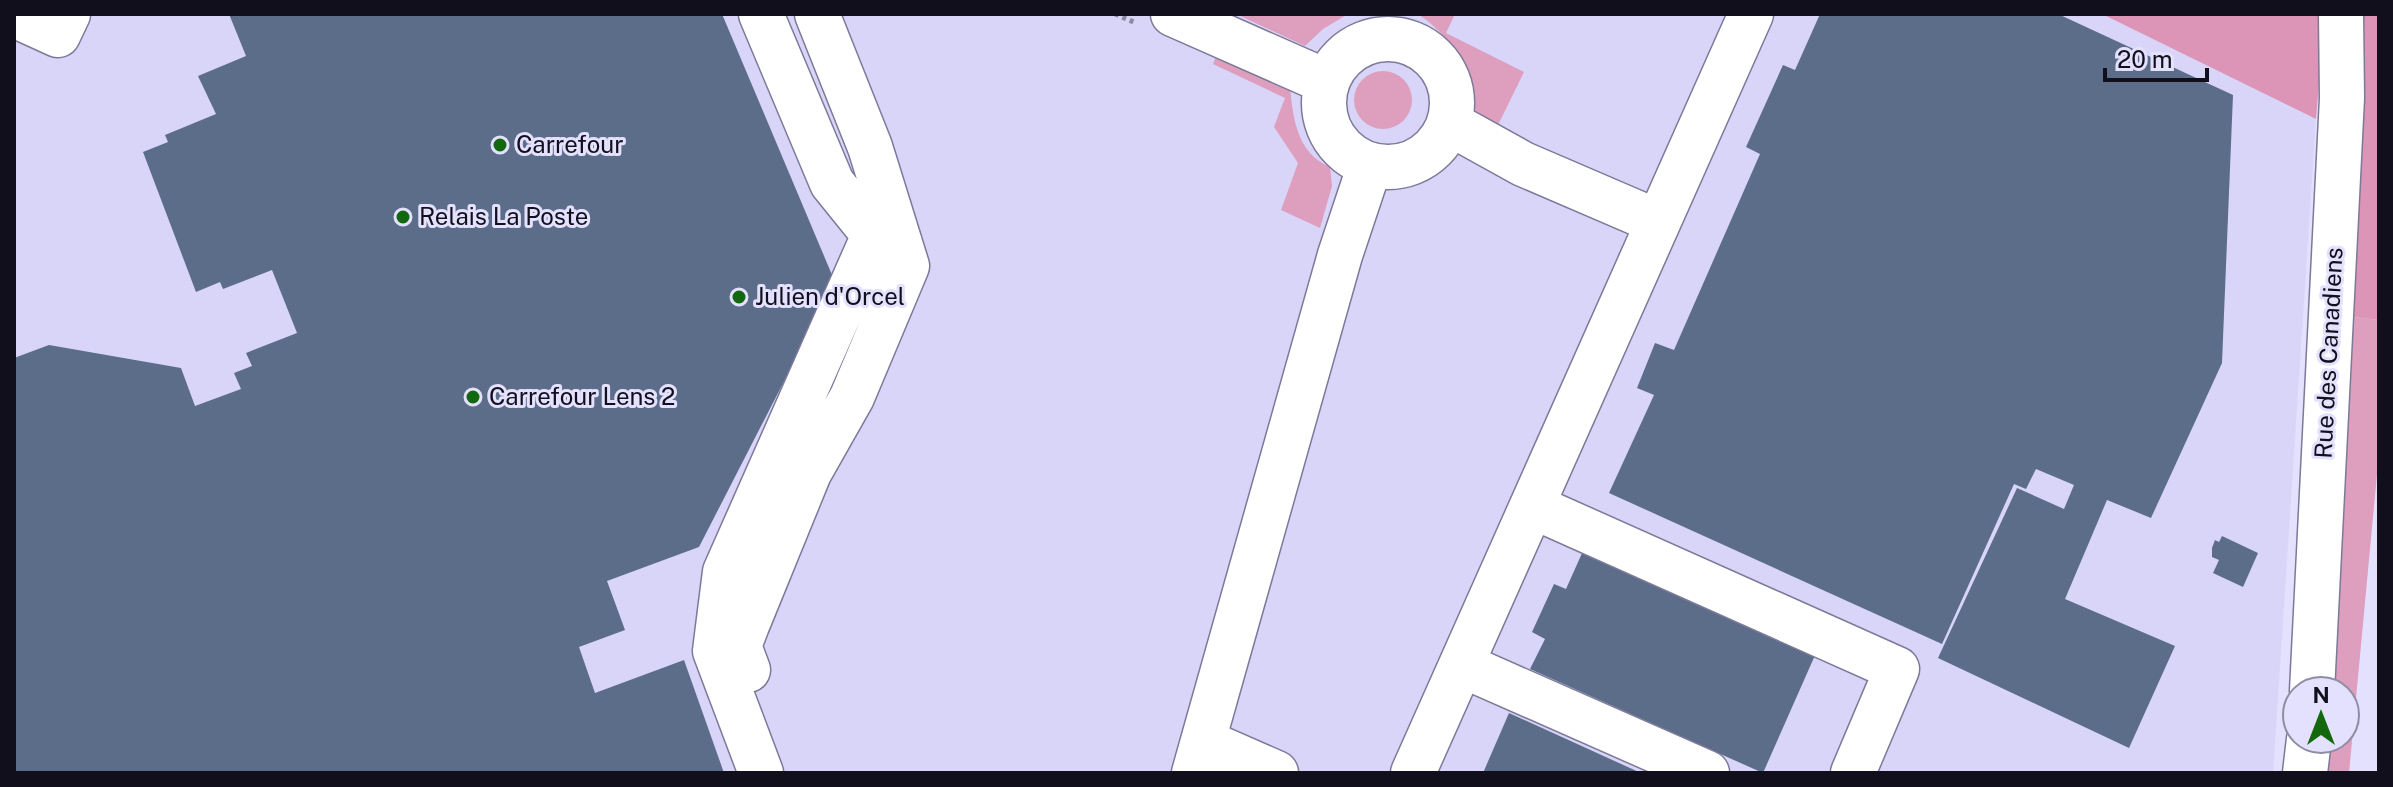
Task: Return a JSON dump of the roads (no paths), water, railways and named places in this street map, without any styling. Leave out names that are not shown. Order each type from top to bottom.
[{"type":"street","points":[[14,15],[58,35],[68,14]]},
{"type":"street","points":[[761,14],[832,183],[874,235],[725,572],[715,651],[761,773]]},
{"type":"street","points":[[787,773],[739,646],[809,473],[852,397],[907,266],[870,147],[817,14]]},
{"type":"street","points":[[1173,14],[1327,82]]},
{"type":"street","points":[[1413,773],[1751,14]]},
{"type":"street","name":"Rue des Canadiens","points":[[2313,675],[2342,98],[2341,14]]},
{"type":"street","points":[[1392,27],[1436,60],[1447,79],[1452,100],[1449,123],[1427,154],[1409,164],[1390,167],[1370,165],[1351,156],[1336,142],[1325,113],[1327,82],[1338,63],[1354,48],[1375,40],[1392,27]]},
{"type":"street","points":[[1449,123],[1523,164],[1658,222]]},
{"type":"street","points":[[1276,773],[1199,757],[1340,255],[1370,165]]},
{"type":"street","points":[[1532,506],[1897,669],[1853,773]]},
{"type":"street","points":[[1462,665],[1707,773]]},
{"type":"place","name":"Carrefour","points":[[500,145]]},
{"type":"place","name":"Relais La Poste","points":[[403,217]]},
{"type":"place","name":"Julien d'Orcel","points":[[739,297]]},
{"type":"place","name":"Carrefour Lens 2","points":[[473,397]]}]
